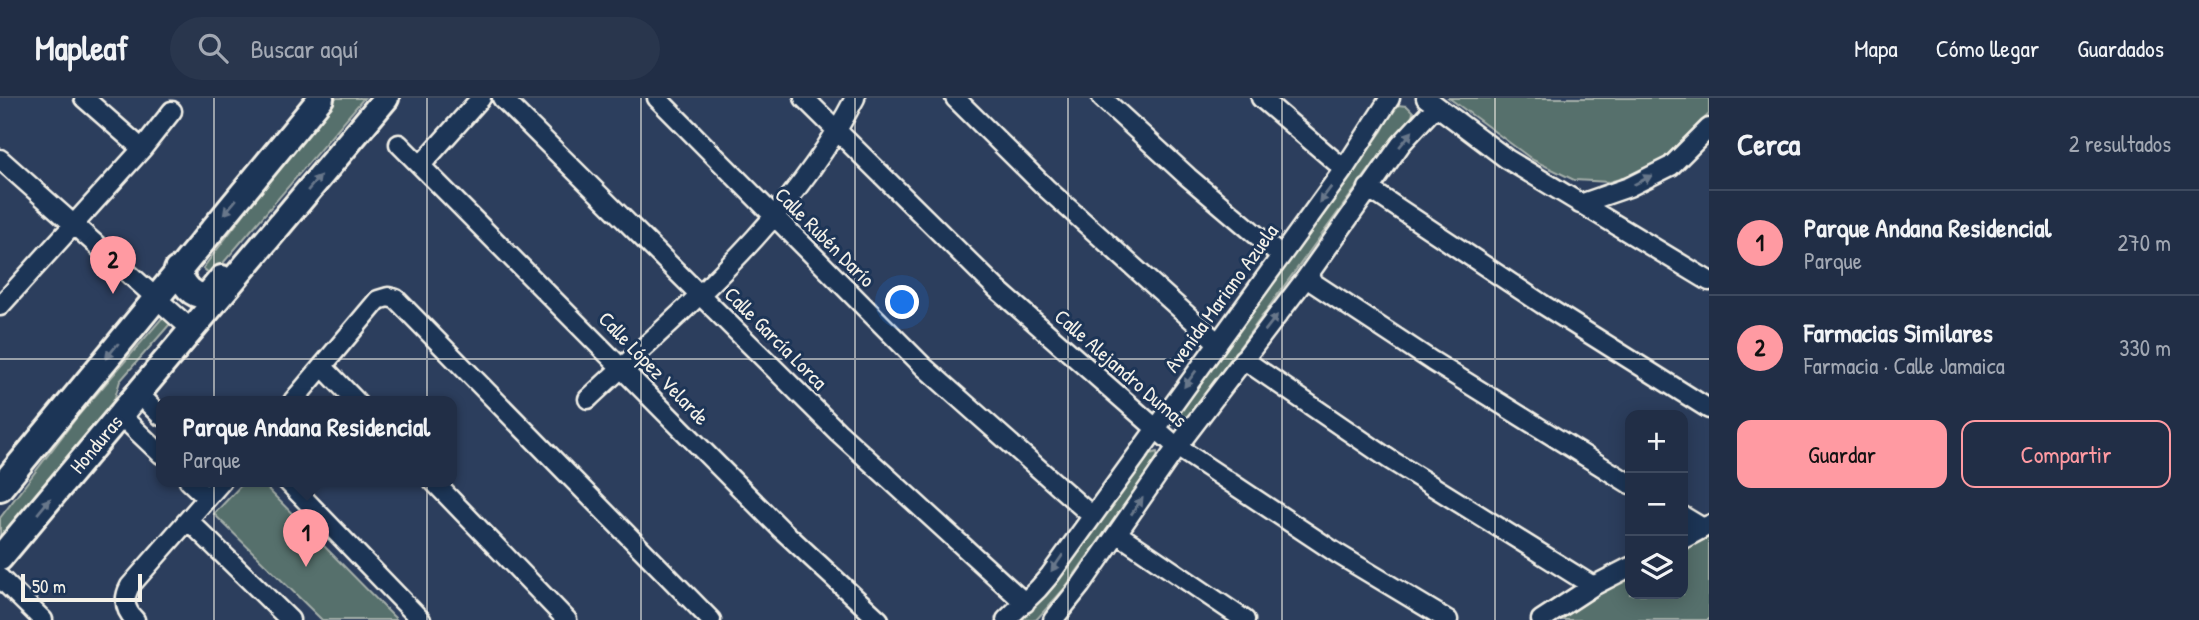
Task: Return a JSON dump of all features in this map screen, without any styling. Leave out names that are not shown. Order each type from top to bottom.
[{"type":"street","points":[[84,98],[142,149]]},
{"type":"street","points":[[0,488],[321,98]]},
{"type":"street","points":[[177,270],[193,293],[208,295],[259,235],[290,212],[386,98]]},
{"type":"street","points":[[421,165],[481,98]]},
{"type":"street","name":"Calle García Lorca","points":[[502,98],[838,432],[1025,603]]},
{"type":"street","name":"Calle Rubén Darío","points":[[656,98],[924,367],[1091,515]]},
{"type":"street","name":"Calle Alejandro Dumas","points":[[804,98],[997,289],[1154,429],[1338,554],[1448,620]]},
{"type":"street","points":[[588,399],[701,295],[774,219],[837,131],[855,98]]},
{"type":"street","points":[[955,98],[1046,188],[1217,342]]},
{"type":"street","points":[[1102,98],[1188,177],[1280,255]]},
{"type":"street","points":[[1261,98],[1344,169]]},
{"type":"street","name":"Avenida Mariano Azuela","points":[[1006,620],[1050,575],[1344,169],[1390,98]]},
{"type":"street","points":[[1053,620],[1118,534],[1177,447],[1306,278],[1431,102],[1507,159],[1709,280]]},
{"type":"street","points":[[1,304],[74,226],[172,111]]},
{"type":"street","points":[[1580,204],[1629,187],[1671,166],[1709,128]]},
{"type":"street","name":"Calle López Velarde","points":[[399,145],[780,529],[879,620]]},
{"type":"street","points":[[0,159],[192,330]]},
{"type":"street","points":[[1368,188],[1542,304],[1709,409]]},
{"type":"street","name":"Honduras","points":[[0,558],[290,212]]},
{"type":"street","points":[[1306,278],[1432,361],[1625,481]]},
{"type":"street","points":[[297,396],[378,300],[388,297],[396,299],[711,620]]},
{"type":"street","points":[[1243,359],[1388,459],[1593,586]]},
{"type":"street","points":[[323,367],[351,396]]},
{"type":"street","points":[[138,393],[156,411]]},
{"type":"street","points":[[120,415],[156,449]]},
{"type":"street","points":[[196,487],[207,498]]},
{"type":"street","points":[[135,620],[125,606],[124,596],[130,586],[217,487]]},
{"type":"street","points":[[293,487],[421,620]]},
{"type":"street","points":[[439,487],[567,620]]},
{"type":"street","points":[[1688,518],[1706,527]]},
{"type":"street","points":[[188,520],[290,620]]},
{"type":"street","points":[[1688,536],[1706,527]]},
{"type":"street","points":[[1118,534],[1245,620]]},
{"type":"street","points":[[1541,620],[1593,586],[1625,570]]},
{"type":"street","points":[[0,578],[43,620]]},
{"type":"green space","points":[[332,98],[364,98],[212,276],[203,268]]},
{"type":"green space","points":[[1449,98],[1709,98],[1709,114],[1663,159],[1641,173],[1609,182],[1574,180],[1533,160]]},
{"type":"green space","points":[[1397,105],[1407,106],[1413,112],[1412,118],[1394,136],[1189,416],[1182,417],[1180,412],[1382,131]]},
{"type":"green space","points":[[163,317],[170,324],[120,381],[112,407],[0,541],[0,518],[77,417]]},
{"type":"green space","points":[[1157,452],[1158,458],[1064,589],[1036,620],[1022,620],[1055,583],[1150,454]]},
{"type":"green space","points":[[239,487],[266,487],[397,620],[322,620],[214,514]]},
{"type":"green space","points":[[1709,537],[1709,620],[1560,620],[1625,580],[1625,599],[1688,599],[1688,548]]},
{"type":"place","name":"Farmacias Similares","points":[[113,294]]},
{"type":"place","name":"Parque Andana Residencial","points":[[306,567]]}]
